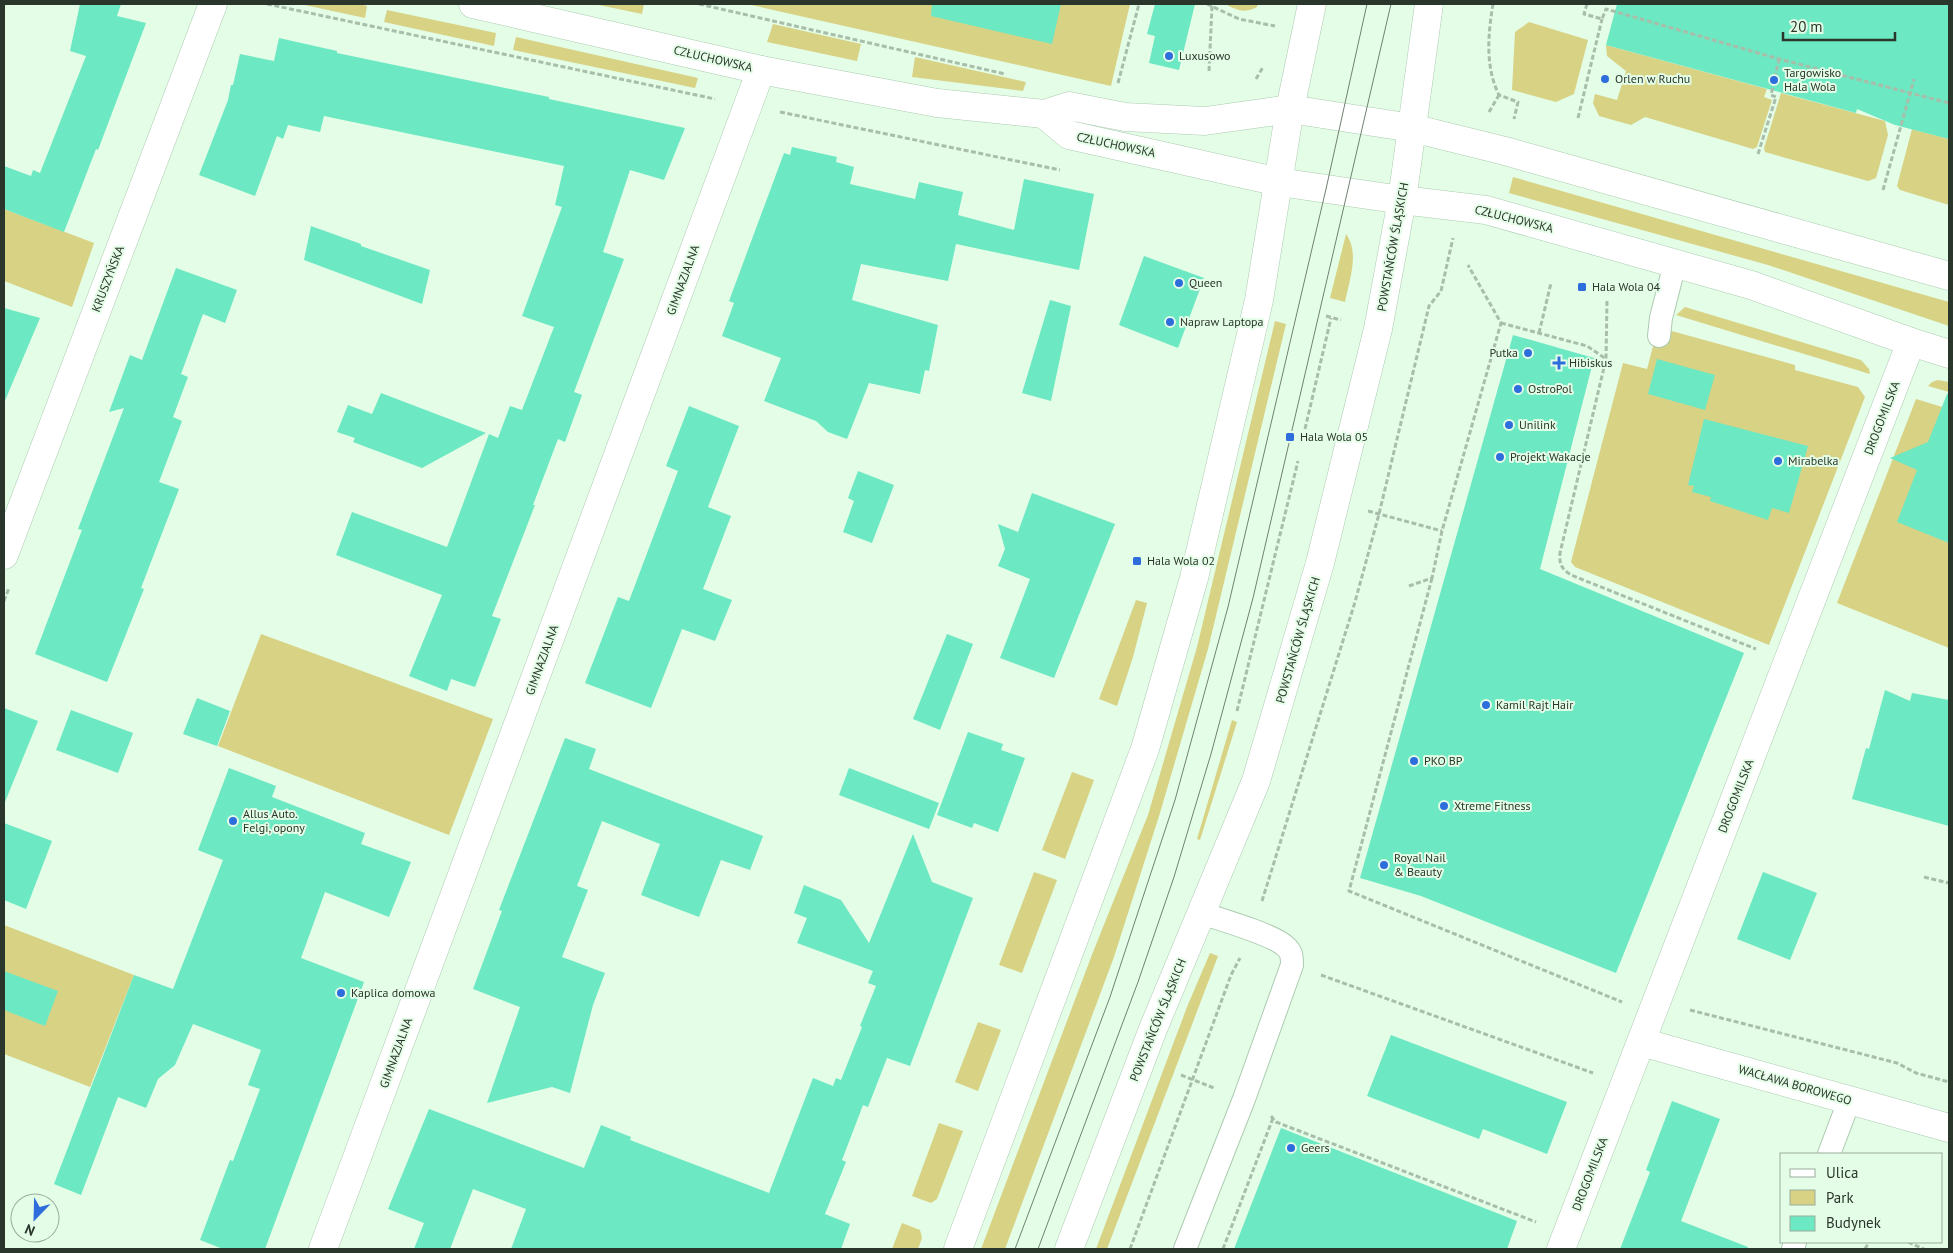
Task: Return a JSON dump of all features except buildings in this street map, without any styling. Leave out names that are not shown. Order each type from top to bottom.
[{"type":"street","name":"KRUSZYŃSKA","points":[[4,555],[212,4]]},
{"type":"street","name":"CZŁUCHOWSKA","points":[[472,4],[509,8],[762,70],[937,103],[1044,114],[1069,106],[1125,117],[1205,121],[1290,109],[1412,128],[1505,151],[1949,276]]},
{"type":"street","points":[[958,1249],[1145,749],[1194,578],[1259,300],[1290,109],[1312,4]]},
{"type":"street","name":"POWSTAŃCÓW ŚLĄSKICH","points":[[1069,1249],[1153,1029],[1256,781],[1320,563],[1378,329],[1402,200],[1429,4]]},
{"type":"street","name":"GIMNAZJALNA","points":[[323,1249],[762,70]]},
{"type":"street","name":"CZŁUCHOWSKA","points":[[1044,114],[1069,135],[1279,182],[1486,210],[1751,285],[1949,354]]},
{"type":"street","name":"DROGOMILSKA","points":[[1561,1249],[1911,342]]},
{"type":"street","name":"WACŁAWA BOROWEGO","points":[[1641,1042],[1949,1128]]},
{"type":"lane","points":[[1658,336],[1660,318],[1675,263]]},
{"type":"lane","points":[[1185,1249],[1244,1099],[1292,965],[1292,955],[1286,946],[1275,939],[1202,913]]},
{"type":"lane","points":[[1828,1153],[1849,1101]]},
{"type":"path","points":[[699,4],[1009,75]]},
{"type":"path","points":[[1118,85],[1139,4]]},
{"type":"path","points":[[1207,4],[1239,20],[1275,26]]},
{"type":"path","points":[[1493,4],[1487,44],[1493,84],[1499,96],[1518,102],[1514,119]]},
{"type":"path","points":[[1587,4],[1584,14],[1602,19]]},
{"type":"path","points":[[1209,71],[1212,6]]},
{"type":"path","points":[[1578,118],[1606,9],[1780,59],[1949,104]]},
{"type":"path","points":[[1273,34],[1276,18]]},
{"type":"path","points":[[1758,154],[1776,97],[1770,95],[1780,59]]},
{"type":"path","points":[[1250,83],[1257,78],[1266,60]]},
{"type":"path","points":[[1883,190],[1914,79]]},
{"type":"path","points":[[1468,265],[1501,323],[1442,531],[1432,578],[1349,890],[1629,1005]]},
{"type":"path","points":[[1540,333],[1550,283]]},
{"type":"path","points":[[1608,301],[1606,359],[1559,562],[1563,570],[1761,651]]},
{"type":"path","points":[[1326,316],[1341,320]]},
{"type":"path","points":[[1305,429],[1331,318]]},
{"type":"path","points":[[1501,323],[1586,346],[1606,359]]},
{"type":"path","points":[[1237,711],[1298,461]]},
{"type":"path","points":[[1360,509],[1442,531]]},
{"type":"path","points":[[1409,586],[1432,578]]},
{"type":"path","points":[[1924,877],[1949,883]]},
{"type":"path","points":[[1312,972],[1625,1084]]},
{"type":"path","points":[[1658,1000],[1897,1063],[1916,1073],[1949,1082]]},
{"type":"path","points":[[1181,1075],[1261,1106],[1276,1122],[1536,1222]]},
{"type":"path","points":[[1223,1249],[1273,1118]]},
{"type":"path","points":[[1910,1243],[1924,1249]]},
{"type":"green space","points":[[300,4],[359,4],[367,6],[365,18]]},
{"type":"green space","points":[[594,4],[644,4],[642,14]]},
{"type":"green space","points":[[747,4],[1130,4],[1111,86]]},
{"type":"green space","points":[[1225,4],[1258,4],[1257,7],[1244,11]]},
{"type":"green space","points":[[387,10],[496,33],[494,46],[384,22]]},
{"type":"green space","points":[[1529,22],[1588,40],[1574,94],[1556,102],[1512,90],[1515,32]]},
{"type":"green space","points":[[773,24],[861,44],[857,61],[767,42]]},
{"type":"green space","points":[[516,37],[698,78],[695,88],[513,50]]},
{"type":"green space","points":[[1606,45],[1767,89],[1764,97],[1772,100],[1757,147],[1753,149],[1645,117],[1631,125],[1599,116],[1593,103],[1595,94],[1617,100],[1626,71],[1607,56]]},
{"type":"green space","points":[[915,57],[1026,82],[1023,91],[912,77]]},
{"type":"green space","points":[[1781,93],[1885,121],[1888,135],[1876,178],[1868,181],[1765,152],[1764,148]]},
{"type":"green space","points":[[1912,129],[1949,139],[1949,205],[1900,190],[1897,186]]},
{"type":"green space","points":[[1513,177],[1949,302],[1949,326],[1768,265],[1509,193]]},
{"type":"green space","points":[[4,209],[94,243],[72,307],[4,281]]},
{"type":"green space","points":[[1346,234],[1350,242],[1353,258],[1345,302],[1330,298]]},
{"type":"green space","points":[[1685,307],[1861,360],[1869,369],[1870,374],[1676,315]]},
{"type":"green space","points":[[1275,321],[1286,324],[1208,649],[1160,813],[1114,957],[1005,1249],[981,1249],[1093,952],[1148,815],[1197,647]]},
{"type":"green space","points":[[1668,330],[1795,365],[1795,370],[1858,387],[1865,397],[1769,645],[1575,567],[1571,562],[1623,363],[1647,369],[1656,335]]},
{"type":"green space","points":[[1938,380],[1949,382],[1949,392],[1928,386]]},
{"type":"green space","points":[[1916,399],[1949,409],[1949,648],[1837,603]]},
{"type":"green space","points":[[1136,600],[1147,603],[1133,657],[1117,706],[1099,699]]},
{"type":"green space","points":[[261,634],[493,719],[449,835],[218,746]]},
{"type":"green space","points":[[1232,720],[1237,722],[1200,840],[1197,839]]},
{"type":"green space","points":[[1072,772],[1094,780],[1065,859],[1042,850]]},
{"type":"green space","points":[[1034,872],[1057,880],[1022,973],[999,965]]},
{"type":"green space","points":[[4,925],[134,975],[90,1087],[4,1054]]},
{"type":"green space","points":[[1210,953],[1218,956],[1107,1249],[1096,1249],[1187,1007]]},
{"type":"green space","points":[[978,1022],[1001,1030],[978,1091],[955,1082]]},
{"type":"green space","points":[[939,1123],[963,1131],[937,1199],[931,1203],[912,1196]]},
{"type":"green space","points":[[902,1223],[920,1230],[922,1238],[918,1249],[892,1249]]},
{"type":"tram line","points":[[1015,1249],[1110,997],[1175,800],[1228,607],[1326,189],[1367,4]]},
{"type":"tram line","points":[[1038,1249],[1138,982],[1174,877],[1211,754],[1253,598],[1391,4]]},
{"type":"place","name":"Luxusowo","points":[[1169,56]]},
{"type":"place","name":"Orlen w Ruchu","points":[[1605,79]]},
{"type":"place","name":"Targowisko Hala Wola","points":[[1774,80]]},
{"type":"place","name":"Queen","points":[[1179,283]]},
{"type":"place","name":"Hala Wola 04","points":[[1582,287]]},
{"type":"place","name":"Napraw Laptopa","points":[[1170,322]]},
{"type":"place","name":"Putka","points":[[1528,353]]},
{"type":"place","name":"Hibiskus","points":[[1559,363]]},
{"type":"place","name":"OstroPol","points":[[1518,389]]},
{"type":"place","name":"Unilink","points":[[1509,425]]},
{"type":"place","name":"Hala Wola 05","points":[[1290,437]]},
{"type":"place","name":"Projekt Wakacje","points":[[1500,457]]},
{"type":"place","name":"Mirabelka","points":[[1778,461]]},
{"type":"place","name":"Hala Wola 02","points":[[1137,561]]},
{"type":"place","name":"Kamil Rajt Hair","points":[[1486,705]]},
{"type":"place","name":"PKO BP","points":[[1414,761]]},
{"type":"place","name":"Xtreme Fitness","points":[[1444,806]]},
{"type":"place","name":"Allus Auto. Felgi, opony","points":[[233,821]]},
{"type":"place","name":"Royal Nail & Beauty","points":[[1384,865]]},
{"type":"place","name":"Kaplica domowa","points":[[341,993]]},
{"type":"place","name":"Geers","points":[[1291,1148]]}]
